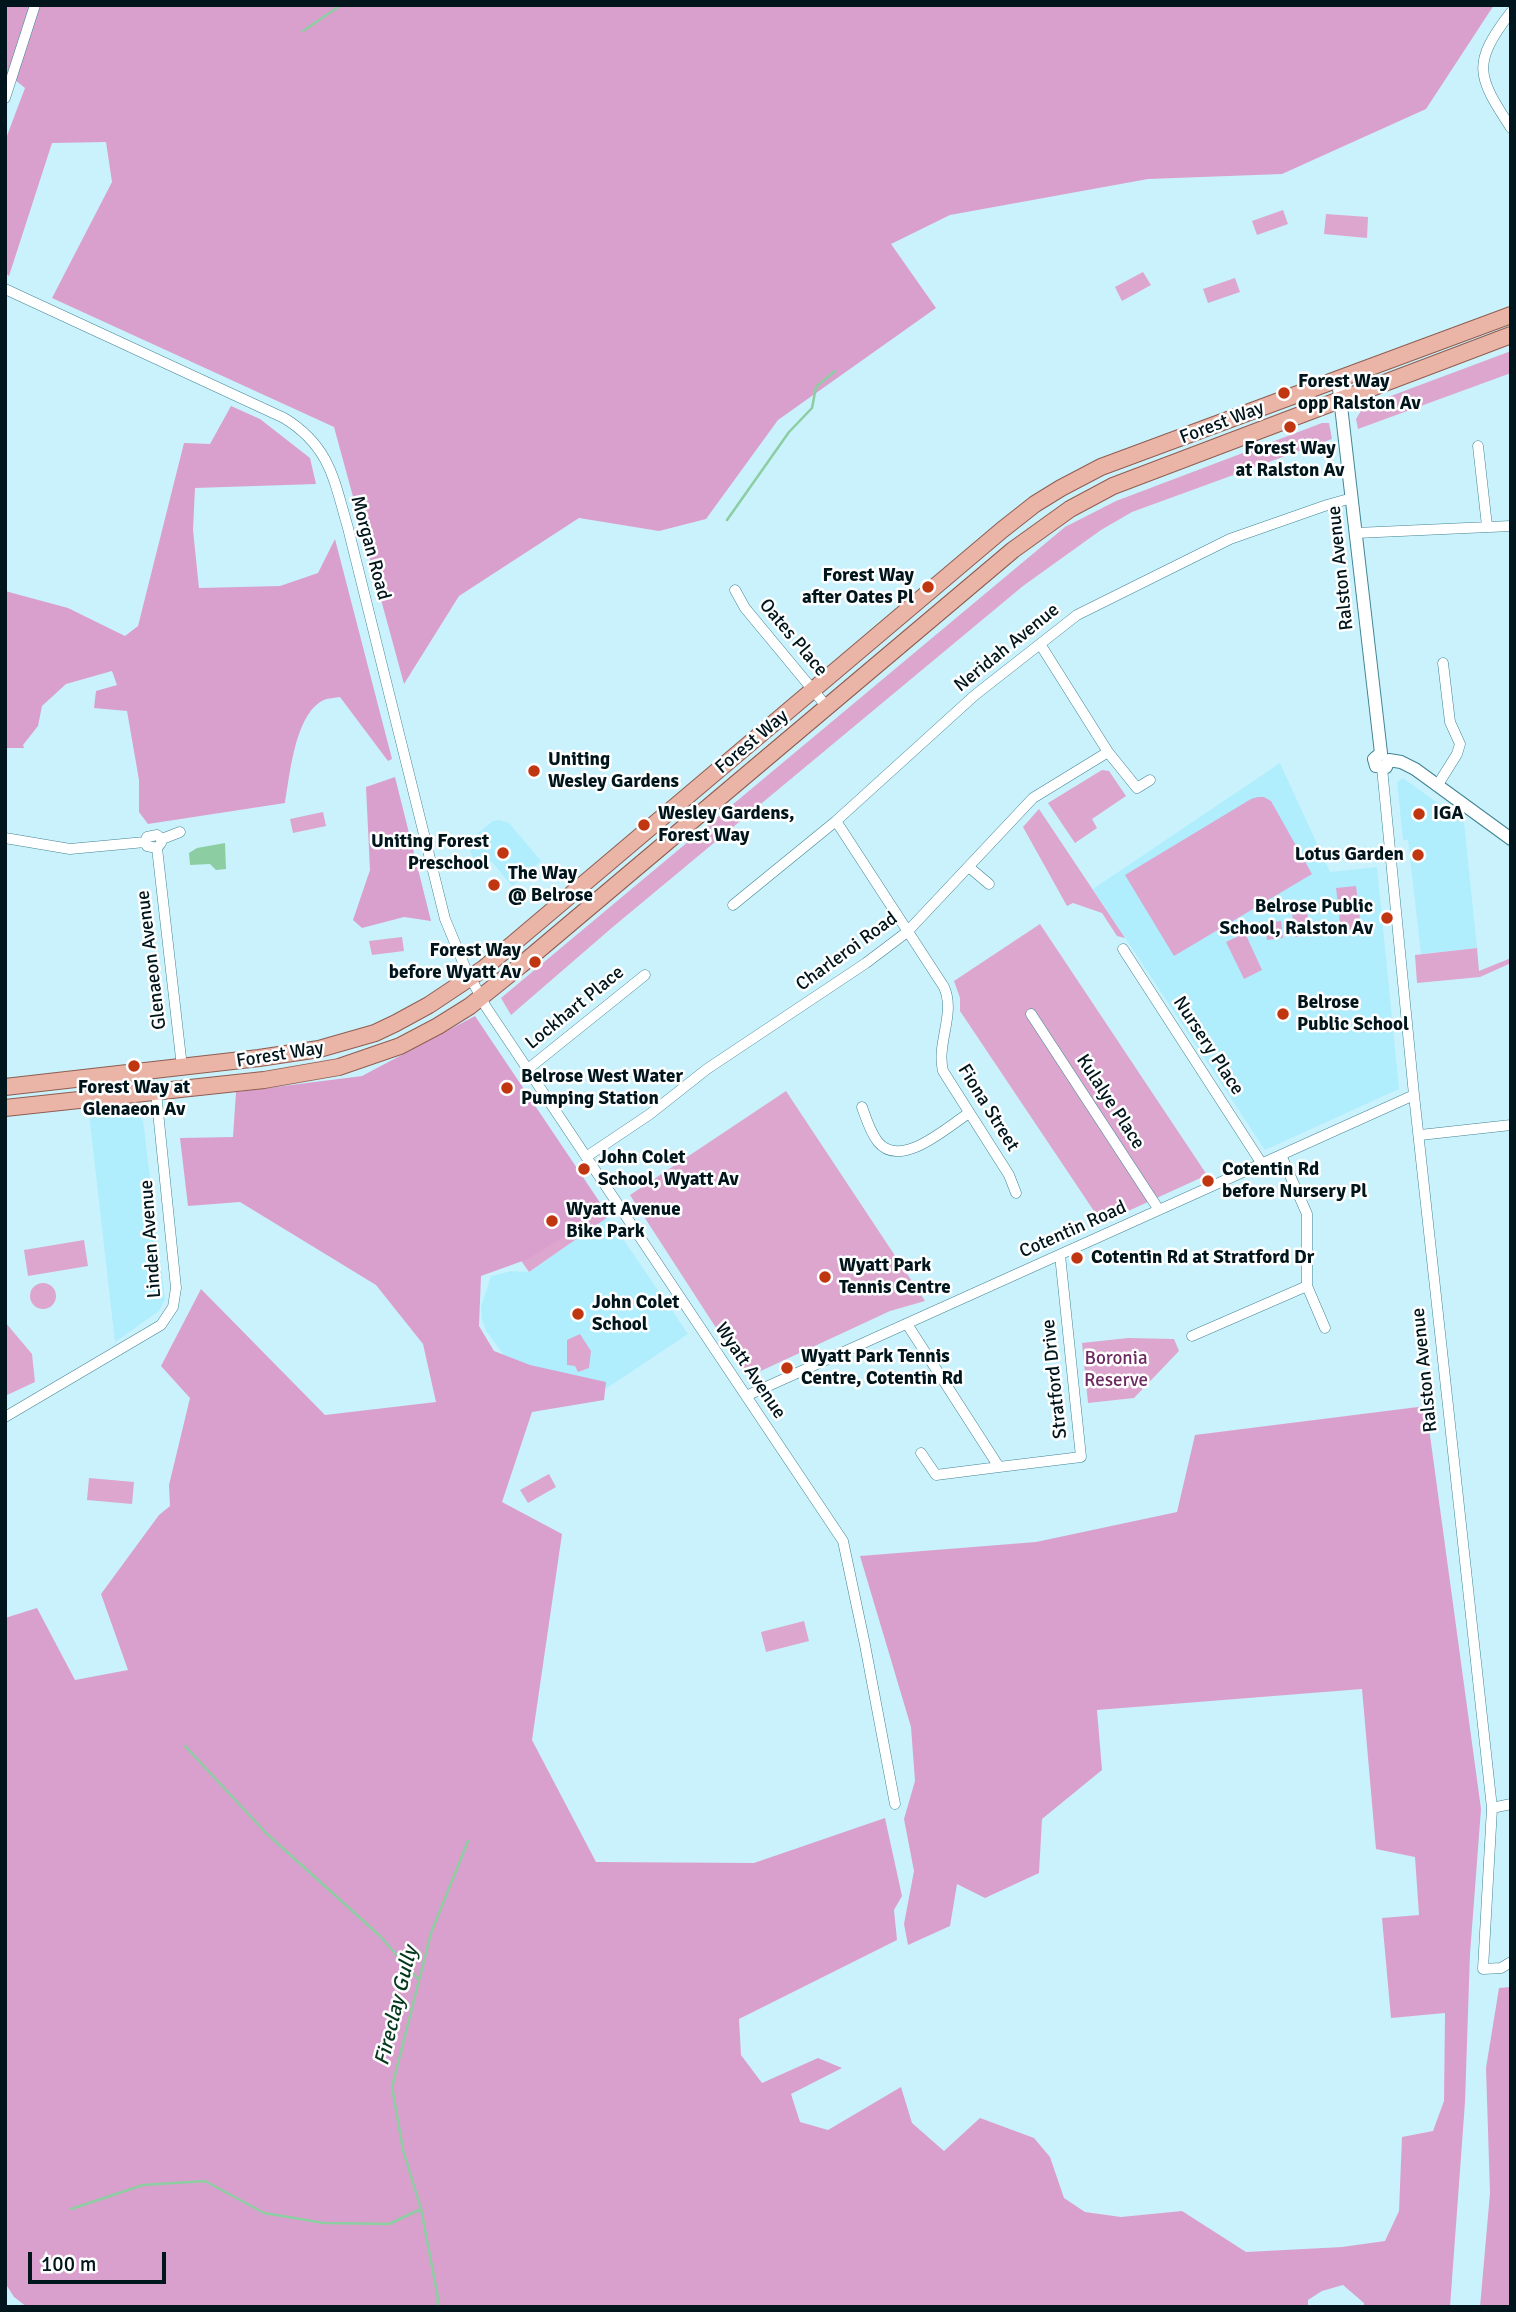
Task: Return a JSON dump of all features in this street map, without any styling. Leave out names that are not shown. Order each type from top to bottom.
[{"type":"main road","name":"Forest Way","points":[[5,1087],[296,1054],[375,1033],[429,1005],[470,979],[1002,530],[1060,488],[1134,454],[1511,315]]},
{"type":"main road","name":"Forest Way","points":[[5,1108],[264,1080],[340,1067],[382,1053],[438,1026],[481,998],[1013,550],[1070,509],[1113,486],[1511,335]]},
{"type":"main road","points":[[182,1067],[189,1076],[198,1079],[244,1076],[264,1080]]},
{"type":"main road","points":[[93,1099],[109,1091],[173,1079],[182,1067]]},
{"type":"street","points":[[5,98],[36,5]]},
{"type":"street","points":[[1511,12],[1486,48],[1482,70],[1492,100],[1511,128]]},
{"type":"street","name":"Morgan Road","points":[[5,289],[284,418],[302,429],[318,446],[331,470],[348,528],[445,919],[470,979],[481,998]]},
{"type":"street","name":"Ralston Avenue","points":[[1338,380],[1384,760],[1414,1096],[1492,1808],[1483,1969],[1501,1968],[1511,1962]]},
{"type":"street","points":[[1478,446],[1487,526]]},
{"type":"street","name":"Neridah Avenue","points":[[733,905],[836,821],[975,695],[1077,615],[1230,539],[1352,498]]},
{"type":"street","points":[[1356,533],[1511,526]]},
{"type":"street","name":"Oates Place","points":[[735,590],[744,608],[827,707]]},
{"type":"street","points":[[1040,644],[1108,752],[1137,788],[1150,780]]},
{"type":"street","points":[[1437,786],[1457,754],[1460,744],[1450,722],[1443,663]]},
{"type":"street","name":"Charleroi Road","points":[[586,1157],[650,1114],[707,1069],[866,963],[907,932],[1033,798],[1108,752]]},
{"type":"street","points":[[1384,760],[1407,764],[1511,839]]},
{"type":"street","name":"Fiona Street","points":[[836,821],[946,992],[948,1010],[941,1062],[947,1080],[1009,1175],[1016,1192]]},
{"type":"street","points":[[5,838],[70,849],[145,842],[147,846],[159,844],[180,832]]},
{"type":"street","name":"Glenaeon Avenue","points":[[159,844],[182,1067]]},
{"type":"street","points":[[970,868],[989,884]]},
{"type":"street","name":"Nursery Place","points":[[1123,949],[1262,1164]]},
{"type":"street","name":"Lockhart Place","points":[[528,1069],[645,975]]},
{"type":"street","name":"Wyatt Avenue","points":[[481,998],[843,1541],[895,1804]]},
{"type":"street","name":"Kulalye Place","points":[[1031,1014],[1159,1210]]},
{"type":"street","name":"Linden Avenue","points":[[5,1417],[161,1325],[173,1307],[176,1288],[156,1092]]},
{"type":"street","name":"Cotentin Road","points":[[746,1396],[1414,1096]]},
{"type":"street","points":[[862,1107],[878,1142],[888,1149],[901,1152],[917,1147],[969,1113]]},
{"type":"street","points":[[1420,1135],[1511,1125]]},
{"type":"street","points":[[1281,1155],[1307,1214],[1307,1286],[1325,1328]]},
{"type":"street","name":"Stratford Drive","points":[[999,1467],[1081,1457],[1060,1255]]},
{"type":"street","points":[[1192,1336],[1307,1286]]},
{"type":"street","points":[[907,1324],[999,1467],[936,1475],[921,1452]]},
{"type":"street","points":[[1492,1808],[1511,1804]]},
{"type":"shaded area","points":[[5,5],[1494,5],[1426,109],[1282,174],[1148,179],[950,215],[891,244],[936,308],[778,420],[706,519],[659,531],[579,518],[459,596],[404,684],[334,427],[52,298],[112,182],[106,142],[52,143],[9,276],[5,273],[5,141],[25,88],[5,72]]},
{"type":"shaded area","points":[[231,406],[260,419],[310,458],[316,484],[195,488],[193,530],[199,588],[280,586],[318,573],[335,539],[392,759],[388,761],[340,697],[326,699],[314,707],[300,731],[285,803],[148,824],[139,812],[139,780],[127,711],[94,708],[96,691],[117,685],[112,671],[66,684],[42,706],[38,726],[23,745],[24,748],[5,748],[5,591],[68,608],[125,636],[138,626],[184,443],[210,444]]},
{"type":"shaded area","name":"Belrose Public School","points":[[1280,763],[1330,872],[1377,867],[1399,1089],[1265,1150],[1093,889]]},
{"type":"shaded area","points":[[395,777],[431,921],[404,917],[362,928],[353,920],[370,870],[366,787]]},
{"type":"shaded area","points":[[1403,778],[1464,822],[1477,948],[1421,954],[1408,840],[1403,840],[1397,782]]},
{"type":"shaded area","name":"Uniting Forest Preschool","points":[[493,821],[509,823],[541,861],[512,886],[491,861],[479,871],[467,845]]},
{"type":"shaded area","points":[[225,843],[226,869],[216,870],[210,864],[190,865],[189,853],[197,848]]},
{"type":"shaded area","points":[[475,1016],[605,1210],[528,1259],[481,1276],[479,1326],[494,1351],[530,1365],[606,1382],[604,1400],[532,1412],[502,1502],[562,1534],[532,1740],[596,1862],[754,1863],[885,1818],[902,1896],[894,1910],[897,1940],[739,2019],[741,2055],[762,2083],[818,2058],[842,2068],[791,2094],[800,2122],[828,2130],[901,2087],[912,2123],[944,2151],[980,2118],[1034,2138],[1050,2157],[1064,2198],[1085,2212],[1121,2217],[1182,2211],[1246,2252],[1342,2247],[1385,2241],[1399,2211],[1402,2137],[1433,2131],[1444,2101],[1445,2013],[1391,2018],[1382,1918],[1419,1915],[1415,1857],[1376,1849],[1362,1689],[1097,1710],[1102,1770],[1042,1819],[1039,1873],[985,1898],[957,1884],[950,1926],[908,1945],[904,1924],[914,1871],[904,1819],[915,1781],[911,1727],[860,1556],[1036,1542],[1177,1512],[1195,1435],[1426,1406],[1481,1809],[1470,1954],[1465,2102],[1450,2307],[1364,2307],[1364,2303],[1343,2285],[1322,2291],[1308,2300],[1308,2307],[27,2307],[14,2297],[5,2283],[5,1618],[37,1608],[75,1680],[128,1670],[101,1594],[159,1515],[170,1506],[169,1485],[190,1398],[161,1366],[201,1289],[325,1415],[436,1402],[423,1344],[376,1285],[240,1202],[188,1206],[180,1138],[233,1137],[236,1092],[362,1076]]},
{"type":"shaded area","points":[[128,1109],[143,1120],[165,1299],[159,1311],[115,1342],[89,1114]]},
{"type":"shaded area","name":"John Colet School","points":[[608,1217],[688,1334],[595,1396],[523,1381],[486,1331],[482,1320],[481,1307],[491,1276],[511,1271],[529,1272]]},
{"type":"shaded area","points":[[1511,1987],[1511,2307],[1480,2307],[1490,2193],[1486,2068],[1499,1988]]},
{"type":"green space","points":[[1283,210],[1288,224],[1257,235],[1252,221]]},
{"type":"green space","points":[[1326,214],[1368,217],[1367,238],[1324,234]]},
{"type":"green space","points":[[1143,272],[1151,285],[1122,301],[1115,287]]},
{"type":"green space","points":[[1235,278],[1240,292],[1208,303],[1203,289]]},
{"type":"green space","points":[[1511,351],[1511,373],[1358,429],[1356,419],[1364,406]]},
{"type":"green space","points":[[1322,423],[1329,423],[1332,439],[1132,512],[1101,530],[1023,586],[511,1015],[501,998],[1065,527],[1116,501]]},
{"type":"green space","points":[[1102,770],[1109,771],[1126,796],[1092,819],[1097,828],[1075,843],[1048,803]]},
{"type":"green space","points":[[1258,797],[1271,801],[1312,874],[1174,956],[1125,875]]},
{"type":"green space","points":[[1039,809],[1125,938],[1117,936],[1102,913],[1073,903],[1067,906],[1023,827]]},
{"type":"green space","points":[[323,812],[326,826],[293,833],[290,819]]},
{"type":"green space","points":[[1356,886],[1361,928],[1341,931],[1336,888]]},
{"type":"green space","points":[[1307,911],[1310,935],[1295,937],[1292,912]]},
{"type":"green space","points":[[1281,921],[1283,938],[1267,940],[1265,923]]},
{"type":"green space","points":[[1040,924],[1207,1175],[1102,1223],[960,1011],[960,998],[954,981]]},
{"type":"green space","points":[[1245,933],[1262,970],[1244,979],[1226,942]]},
{"type":"green space","points":[[402,937],[404,951],[372,955],[369,941]]},
{"type":"green space","points":[[1477,948],[1479,971],[1511,958],[1511,963],[1480,977],[1417,983],[1415,955]]},
{"type":"green space","points":[[786,1091],[925,1301],[890,1311],[750,1376],[742,1368],[630,1195]]},
{"type":"green space","name":"Wyatt Avenue Bike Park","points":[[578,1170],[608,1217],[529,1272],[497,1226]]},
{"type":"green space","points":[[84,1240],[88,1266],[28,1276],[24,1250]]},
{"type":"green space","points":[[43,1283],[52,1287],[56,1296],[52,1305],[43,1309],[34,1305],[30,1296],[34,1287]]},
{"type":"green space","points":[[5,1322],[32,1354],[35,1382],[5,1396]]},
{"type":"green space","points":[[580,1334],[591,1351],[589,1368],[578,1372],[575,1366],[567,1365],[567,1340]]},
{"type":"green space","name":"Boronia Reserve","points":[[1128,1338],[1174,1339],[1179,1351],[1134,1398],[1088,1403],[1082,1343]]},
{"type":"green space","points":[[549,1474],[556,1487],[528,1503],[520,1490]]},
{"type":"green space","points":[[89,1478],[134,1482],[132,1504],[87,1500]]},
{"type":"green space","points":[[804,1621],[809,1641],[766,1652],[761,1632]]},
{"type":"waterway","points":[[303,31],[341,5]]},
{"type":"waterway","points":[[727,520],[789,432],[812,408],[816,387],[835,371]]},
{"type":"waterway","points":[[185,1746],[266,1833],[379,1935],[419,1980]]},
{"type":"waterway","name":"Fireclay Gully","points":[[437,2307],[438,2298],[421,2209],[403,2150],[392,2087],[431,1933],[468,1841]]},
{"type":"waterway","points":[[71,2209],[143,2185],[205,2181],[264,2213],[324,2223],[389,2224],[421,2209]]},
{"type":"place","name":"Forest Way opp Ralston Av","points":[[1284,393]]},
{"type":"place","name":"Forest Way at Ralston Av","points":[[1290,427]]},
{"type":"place","name":"Forest Way after Oates Pl","points":[[928,587]]},
{"type":"place","name":"Uniting Wesley Gardens","points":[[534,771]]},
{"type":"place","name":"IGA","points":[[1419,814]]},
{"type":"place","name":"Wesley Gardens, Forest Way","points":[[644,825]]},
{"type":"place","name":"Uniting Forest Preschool","points":[[503,853]]},
{"type":"place","name":"Lotus Garden","points":[[1418,855]]},
{"type":"place","name":"The Way @ Belrose","points":[[494,885]]},
{"type":"place","name":"Belrose Public School, Ralston Av","points":[[1387,918]]},
{"type":"place","name":"Forest Way before Wyatt Av","points":[[535,962]]},
{"type":"place","name":"Belrose Public School","points":[[1283,1014]]},
{"type":"place","name":"Forest Way at Glenaeon Av","points":[[134,1066]]},
{"type":"place","name":"Belrose West Water Pumping Station","points":[[507,1088]]},
{"type":"place","name":"John Colet School, Wyatt Av","points":[[584,1169]]},
{"type":"place","name":"Cotentin Rd before Nursery Pl","points":[[1208,1181]]},
{"type":"place","name":"Wyatt Avenue Bike Park","points":[[552,1221]]},
{"type":"place","name":"Cotentin Rd at Stratford Dr","points":[[1077,1258]]},
{"type":"place","name":"Wyatt Park Tennis Centre","points":[[825,1277]]},
{"type":"place","name":"John Colet School","points":[[578,1314]]},
{"type":"place","name":"Wyatt Park Tennis Centre, Cotentin Rd","points":[[787,1368]]}]
